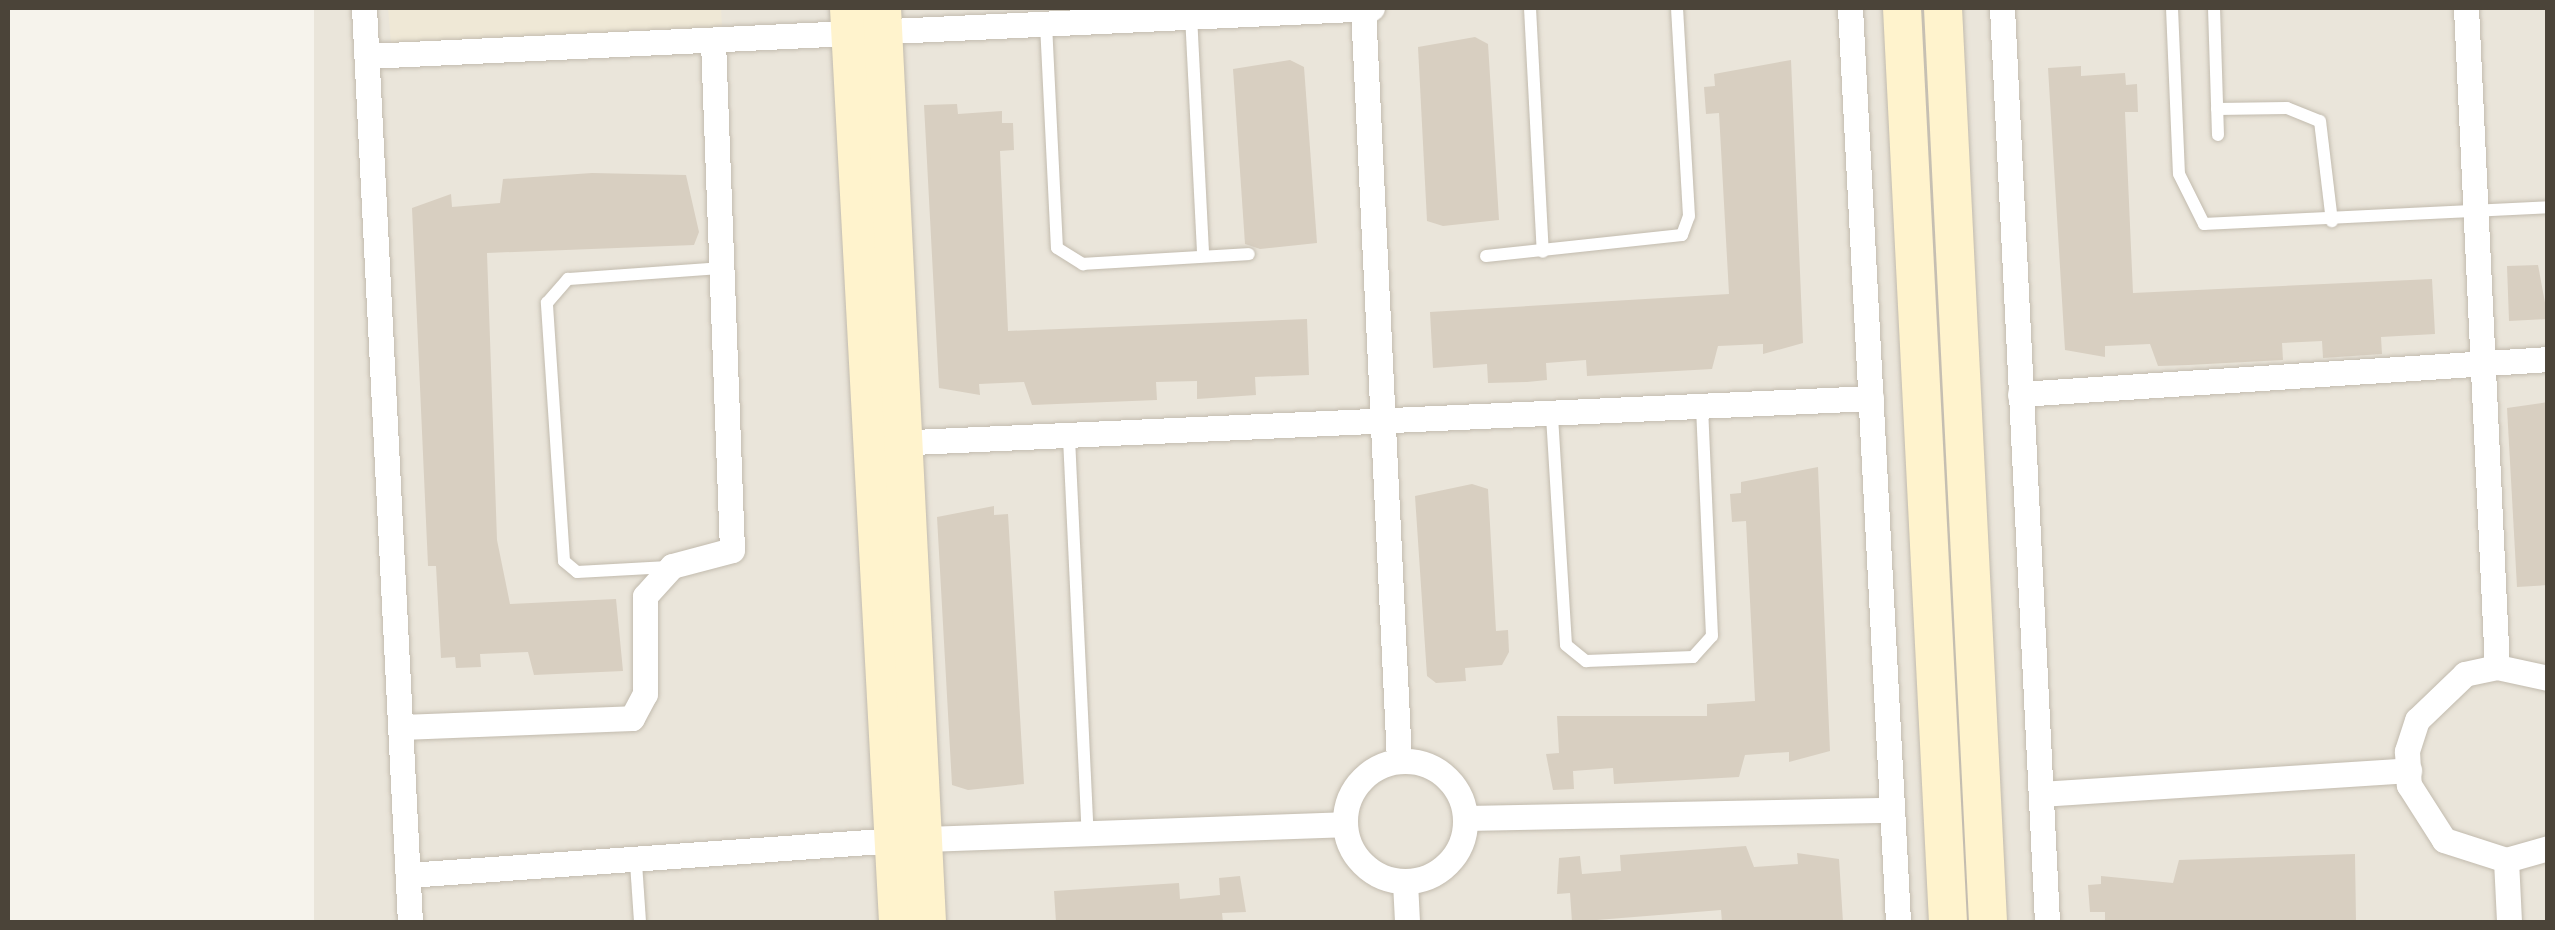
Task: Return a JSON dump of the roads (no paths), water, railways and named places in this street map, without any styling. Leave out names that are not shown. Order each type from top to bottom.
[{"type":"street","points":[[364,8],[410,922]]},
{"type":"street","points":[[1363,8],[1399,760]]},
{"type":"street","points":[[367,56],[714,42],[866,21],[1046,24],[1191,12],[1372,8]]},
{"type":"street","points":[[1850,8],[1898,922]]},
{"type":"street","points":[[1902,8],[1948,922]]},
{"type":"street","points":[[1943,8],[1988,922]]},
{"type":"street","points":[[2002,8],[2047,922]]},
{"type":"street","points":[[2466,8],[2497,666]]},
{"type":"street","points":[[866,21],[908,840],[898,922]]},
{"type":"street","points":[[401,726],[632,718],[645,694],[645,596],[672,566],[717,560],[732,550],[736,527],[714,42]]},
{"type":"street","points":[[2020,394],[2548,359]]},
{"type":"street","points":[[887,443],[1382,426],[1702,402],[1870,398]]},
{"type":"street","points":[[2548,678],[2497,666],[2437,693],[2417,720],[2408,770],[2422,815],[2444,840],[2506,860],[2548,848]]},
{"type":"street","points":[[1399,760],[1437,769],[1466,818],[1455,855],[1405,882],[1367,869],[1345,824],[1362,778],[1399,760]]},
{"type":"street","points":[[2040,794],[2408,770]]},
{"type":"street","points":[[1466,818],[1892,810]]},
{"type":"street","points":[[408,875],[636,863],[908,840],[1345,824]]},
{"type":"street","points":[[908,840],[927,922]]},
{"type":"street","points":[[2506,860],[2509,922]]},
{"type":"street","points":[[1405,882],[1407,922]]},
{"type":"lane","points":[[1530,8],[1542,252]]},
{"type":"lane","points":[[1486,256],[1682,235],[1689,216],[1676,8]]},
{"type":"lane","points":[[2172,8],[2179,174],[2194,214],[2222,228],[2548,207]]},
{"type":"lane","points":[[2214,8],[2218,136]]},
{"type":"lane","points":[[1191,12],[1204,254]]},
{"type":"lane","points":[[1046,24],[1057,248],[1083,264],[1249,254]]},
{"type":"lane","points":[[2217,109],[2287,108],[2320,121],[2332,221]]},
{"type":"lane","points":[[672,566],[576,572],[564,561],[547,303],[568,279],[724,268]]},
{"type":"lane","points":[[1552,416],[1566,645],[1586,661],[1694,657],[1712,636],[1702,402]]},
{"type":"lane","points":[[1070,438],[1088,834]]},
{"type":"lane","points":[[636,863],[640,922]]}]
